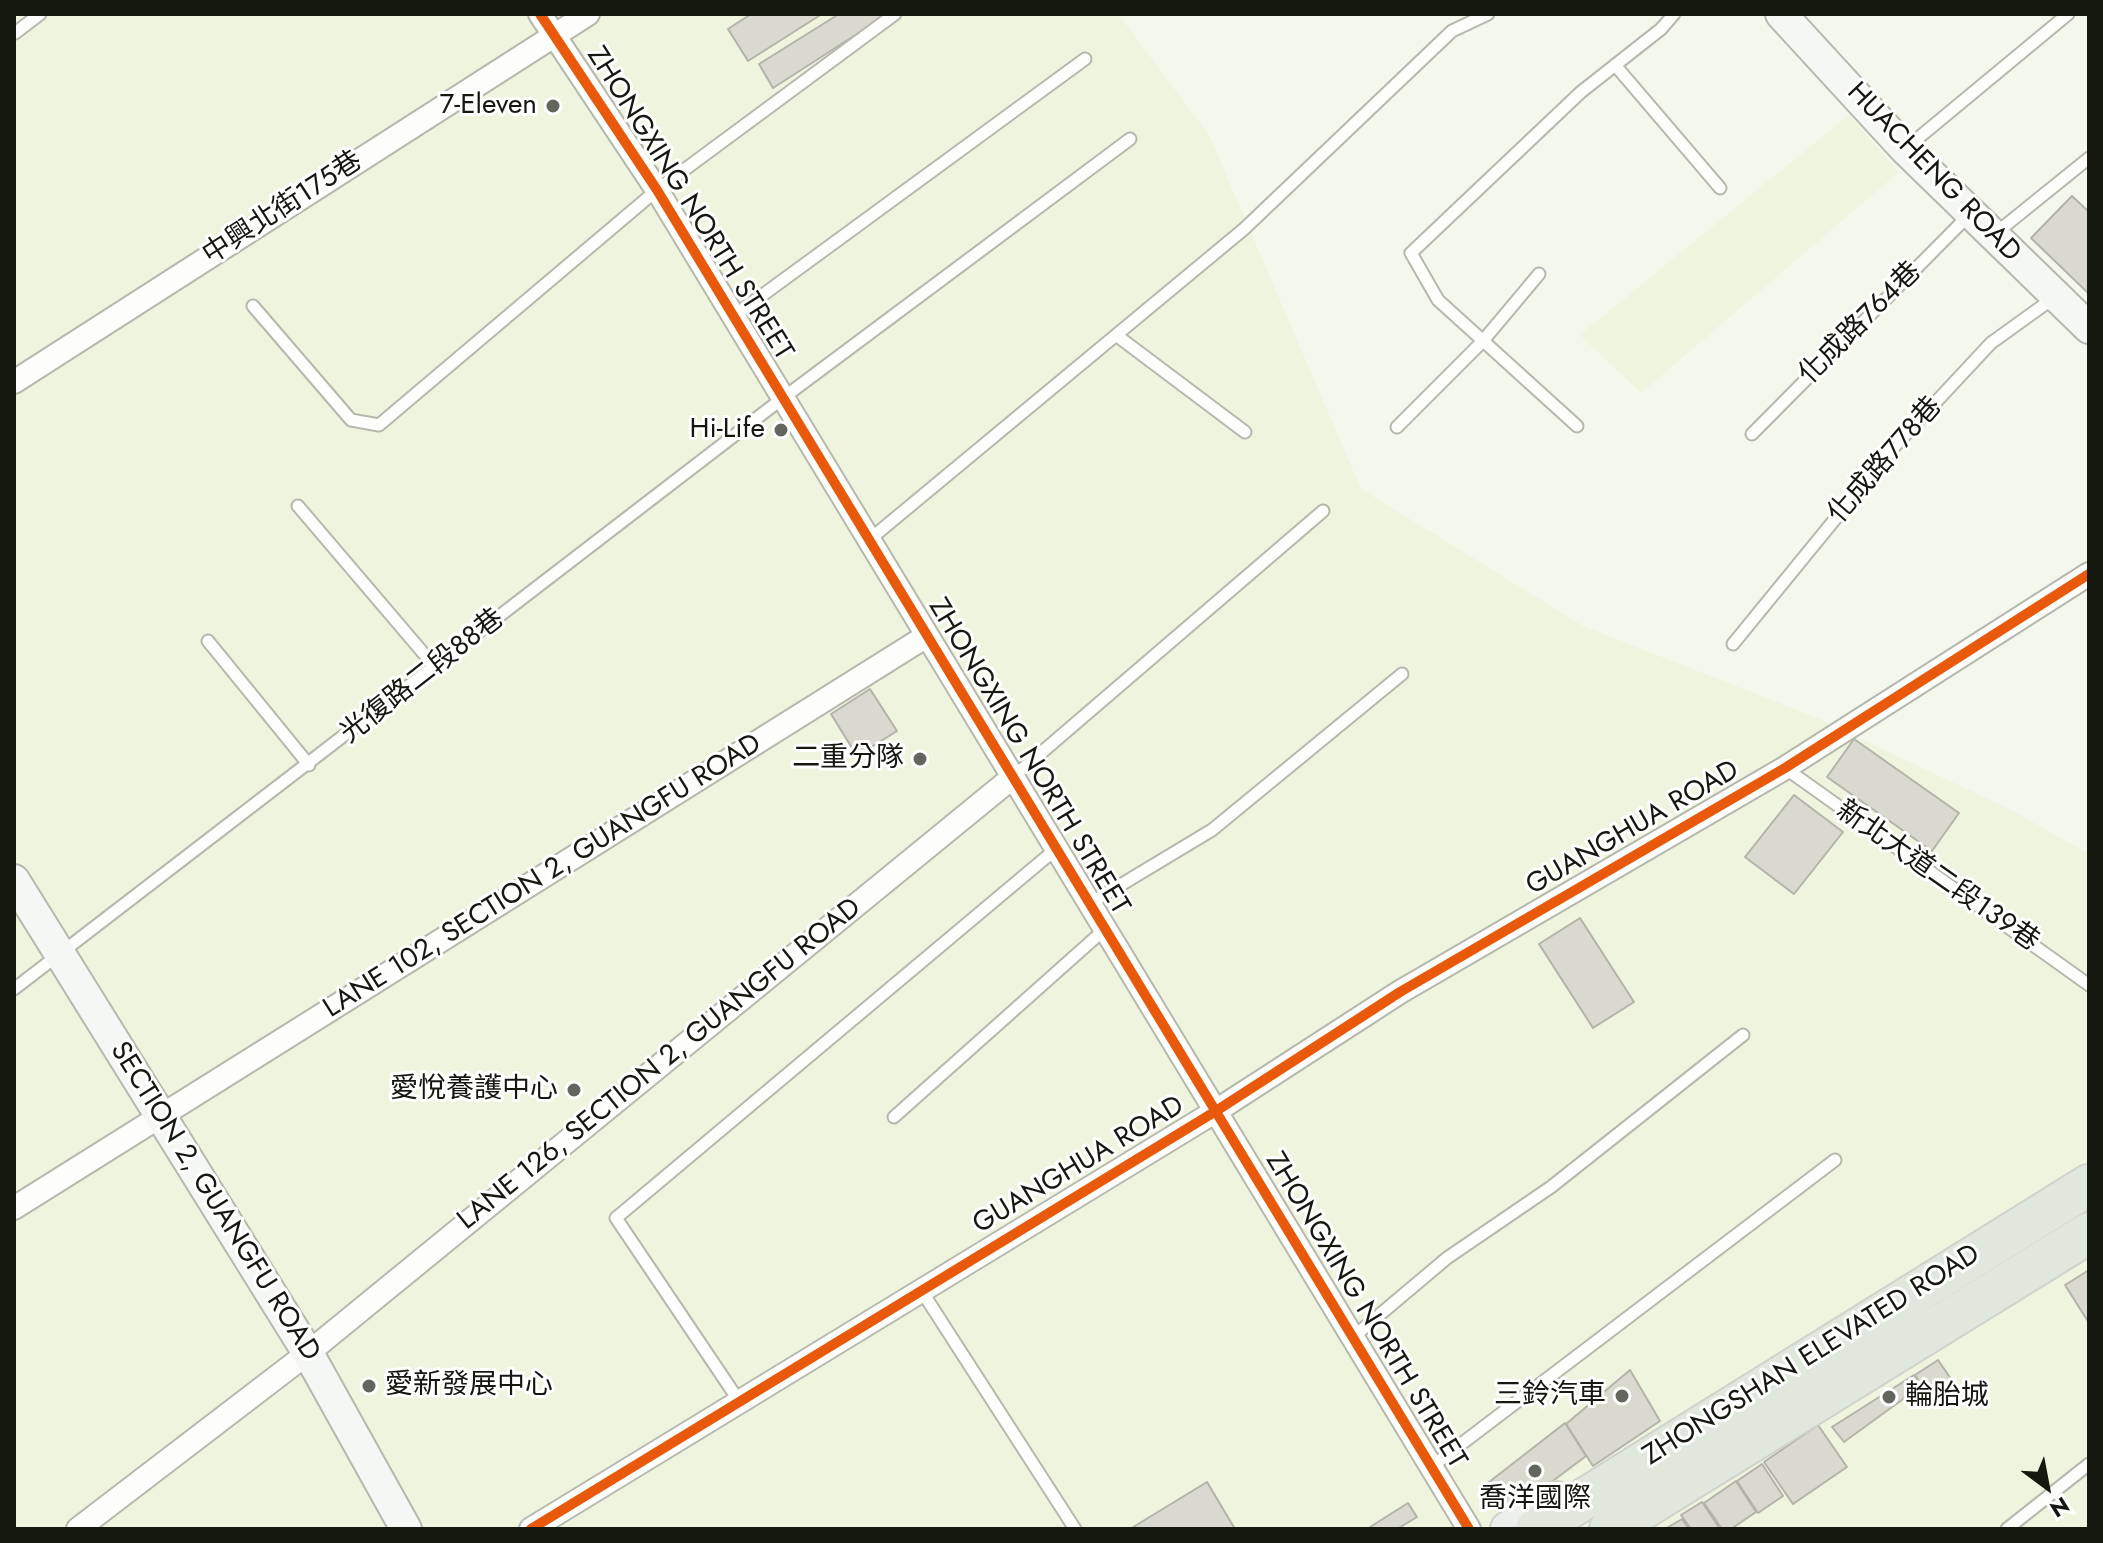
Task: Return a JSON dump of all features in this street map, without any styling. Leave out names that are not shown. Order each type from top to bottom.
[{"type":"highway","name":"ZHONGSHAN ELEVATED ROAD","points":[[1536,1529],[2089,1185]]},
{"type":"highway","points":[[1566,1529],[1671,1468],[2089,1207]]},
{"type":"highway","name":"ZHONGSHAN ELEVATED ROAD","points":[[1610,1529],[2089,1233]]},
{"type":"main road","points":[[1508,1529],[2089,1172]]},
{"type":"main road","points":[[1640,1529],[2089,1250]]},
{"type":"street","name":"ZHONGXING NORTH STREET","points":[[540,14],[657,190],[925,637],[1469,1529]]},
{"type":"street","name":"中興北街175巷","points":[[14,382],[588,14]]},
{"type":"street","name":"HUACHENG ROAD","points":[[1784,15],[1905,149],[2089,328]]},
{"type":"street","name":"GUANGHUA ROAD","points":[[531,1529],[1216,1111],[1400,992],[1785,768],[2089,574]]},
{"type":"street","name":"LANE 102, SECTION 2, GUANGFU ROAD","points":[[14,1208],[925,637]]},
{"type":"street","name":"LANE 126, SECTION 2, GUANGFU ROAD","points":[[78,1529],[308,1353],[1013,777]]},
{"type":"street","name":"SECTION 2, GUANGFU ROAD","points":[[14,880],[308,1353],[406,1529]]},
{"type":"lane","points":[[15,33],[40,14]]},
{"type":"lane","points":[[253,306],[351,420],[379,425],[657,190],[895,14]]},
{"type":"lane","points":[[869,540],[1244,229],[1452,31],[1488,14]]},
{"type":"lane","points":[[1577,426],[1438,300],[1411,253],[1581,92],[1674,14]]},
{"type":"lane","points":[[1905,149],[2068,14]]},
{"type":"lane","points":[[734,316],[1085,59]]},
{"type":"lane","points":[[1615,65],[1720,188]]},
{"type":"lane","name":"光復路二段88巷","points":[[14,989],[436,668],[783,398],[1130,139]]},
{"type":"lane","points":[[1992,236],[2089,158]]},
{"type":"lane","name":"化成路764巷","points":[[1752,434],[1970,214]]},
{"type":"lane","points":[[1397,427],[1482,342],[1539,274]]},
{"type":"lane","name":"化成路778巷","points":[[1733,644],[1894,447],[1991,343],[2055,297]]},
{"type":"lane","points":[[1116,335],[1245,432]]},
{"type":"lane","points":[[298,506],[436,668]]},
{"type":"lane","points":[[1013,777],[1323,511]]},
{"type":"lane","points":[[208,641],[309,765]]},
{"type":"lane","points":[[1089,904],[1212,830],[1402,674]]},
{"type":"lane","name":"新北大道二段139巷","points":[[1785,768],[2089,985]]},
{"type":"lane","points":[[739,1401],[616,1218],[1056,849]]},
{"type":"lane","points":[[894,1117],[1105,929]]},
{"type":"lane","points":[[1352,1338],[1447,1258],[1551,1187],[1743,1035]]},
{"type":"lane","points":[[1431,1467],[1835,1160]]},
{"type":"lane","points":[[921,1290],[1075,1529]]},
{"type":"lane","points":[[2007,1529],[2089,1464]]},
{"type":"shaded area","points":[[14,14],[1118,14],[1209,135],[1361,489],[1583,626],[1817,718],[2013,811],[2089,854],[2089,1529],[14,1529]]},
{"type":"shaded area","points":[[1849,115],[1899,172],[1641,393],[1580,335]]},
{"type":"building","points":[[751,14],[822,14],[748,61],[728,29]]},
{"type":"building","points":[[839,14],[888,14],[773,88],[759,64]]},
{"type":"building","points":[[2072,196],[2089,212],[2089,294],[2031,238]]},
{"type":"building","points":[[870,689],[897,731],[857,756],[831,714]]},
{"type":"building","points":[[1854,739],[1959,813],[1932,851],[1827,777]]},
{"type":"building","points":[[1794,795],[1843,832],[1794,894],[1745,857]]},
{"type":"building","points":[[1580,918],[1634,1002],[1593,1028],[1539,944]]},
{"type":"building","points":[[2089,1270],[2089,1323],[2065,1285]]},
{"type":"building","points":[[1938,1360],[1960,1392],[1935,1408],[1915,1375]]},
{"type":"building","name":"三鈴汽車","points":[[1630,1370],[1660,1421],[1593,1466],[1566,1424]]},
{"type":"building","points":[[1914,1375],[1921,1386],[1844,1442],[1832,1427]]},
{"type":"building","name":"喬洋國際","points":[[1565,1423],[1586,1456],[1517,1508],[1498,1504],[1484,1486]]},
{"type":"building","points":[[1818,1425],[1847,1467],[1793,1504],[1764,1462]]},
{"type":"building","points":[[1762,1464],[1783,1496],[1758,1513],[1737,1481]]},
{"type":"building","points":[[1736,1481],[1756,1512],[1731,1529],[1722,1529],[1704,1503]]},
{"type":"building","points":[[1207,1482],[1235,1529],[1130,1529]]},
{"type":"building","points":[[1702,1502],[1720,1529],[1691,1529],[1681,1515]]},
{"type":"building","points":[[1408,1503],[1417,1517],[1397,1529],[1367,1529]]},
{"type":"building","points":[[1682,1519],[1689,1529],[1665,1529]]},
{"type":"cycle path","points":[[540,14],[657,190],[1469,1529]]},
{"type":"cycle path","points":[[531,1529],[1216,1111],[1400,992],[1785,768],[2089,574]]},
{"type":"place","name":"7-Eleven","points":[[553,106]]},
{"type":"place","name":"Hi-Life","points":[[781,430]]},
{"type":"place","name":"二重分隊","points":[[920,759]]},
{"type":"place","name":"愛悅養護中心","points":[[574,1090]]},
{"type":"place","name":"愛新發展中心","points":[[369,1386]]},
{"type":"place","name":"三鈴汽車","points":[[1622,1396]]},
{"type":"place","name":"輪胎城","points":[[1889,1397]]},
{"type":"place","name":"喬洋國際","points":[[1535,1471]]}]
